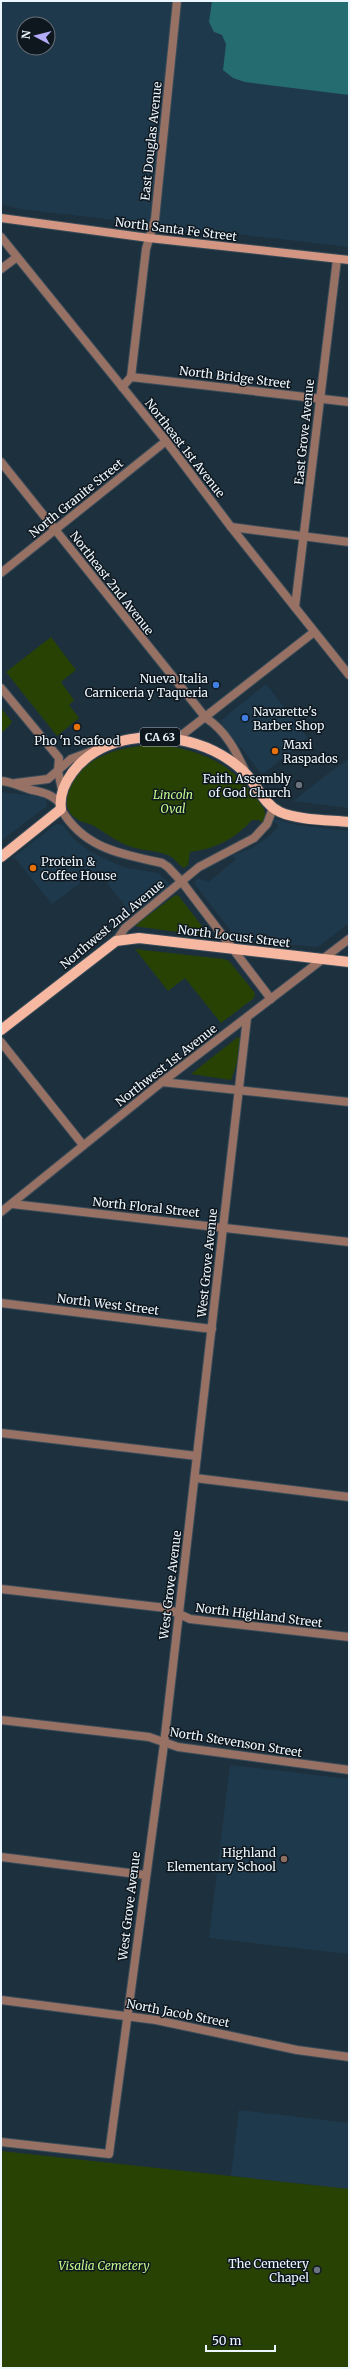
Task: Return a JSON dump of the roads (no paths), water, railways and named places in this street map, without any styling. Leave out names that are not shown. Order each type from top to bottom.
[{"type":"main road","name":"CA 63","points":[[61,806],[62,790],[67,780],[82,762],[103,748],[121,741],[148,736],[178,738],[216,752],[232,762],[247,776],[273,808],[287,815],[349,822]]},
{"type":"main road","points":[[1,856],[61,806]]},
{"type":"main road","name":"North Locust Street","points":[[116,941],[139,938],[349,962]]},
{"type":"main road","name":"Northwest 2nd Avenue","points":[[1,1030],[116,941]]},
{"type":"street","name":"East Douglas Avenue","points":[[131,377],[146,249],[155,220],[178,1]]},
{"type":"street","name":"North Santa Fe Street","points":[[1,218],[149,238],[349,260]]},
{"type":"street","name":"Northeast 1st Avenue","points":[[1,237],[166,441],[231,527],[349,675]]},
{"type":"street","points":[[1,269],[17,257]]},
{"type":"street","name":"East Grove Avenue","points":[[295,607],[337,259]]},
{"type":"street","points":[[122,387],[131,377]]},
{"type":"street","name":"North Bridge Street","points":[[131,377],[349,402]]},
{"type":"street","name":"North Granite Street","points":[[1,573],[56,531],[166,441]]},
{"type":"street","name":"Northeast 2nd Avenue","points":[[1,462],[206,718],[217,725],[235,748],[247,776]]},
{"type":"street","points":[[231,527],[349,542]]},
{"type":"street","points":[[178,738],[206,718],[314,632]]},
{"type":"street","points":[[1,688],[59,758],[58,771],[62,790]]},
{"type":"street","points":[[59,758],[71,759],[103,748]]},
{"type":"street","points":[[1,781],[16,783],[48,779],[71,759]]},
{"type":"street","points":[[16,783],[32,790],[48,793],[61,806],[75,827],[105,849],[117,854],[162,864],[168,867],[182,882],[271,999]]},
{"type":"street","points":[[182,882],[199,867],[254,838],[267,824],[273,808]]},
{"type":"street","name":"Northwest 2nd Avenue","points":[[116,941],[125,928],[182,882]]},
{"type":"street","name":"Northwest 1st Avenue","points":[[1,1212],[162,1082],[326,959],[349,939]]},
{"type":"street","name":"West Grove Avenue","points":[[1,2142],[109,2154],[145,1875],[164,1744],[247,1018]]},
{"type":"street","points":[[1,1042],[83,1145]]},
{"type":"street","points":[[162,1082],[349,1102]]},
{"type":"street","name":"North Floral Street","points":[[12,1204],[349,1242]]},
{"type":"street","name":"North West Street","points":[[1,1303],[212,1329]]},
{"type":"street","points":[[1,1433],[197,1456]]},
{"type":"street","points":[[195,1478],[349,1497]]},
{"type":"street","name":"North Highland Street","points":[[1,1589],[166,1608],[190,1619],[349,1637]]},
{"type":"street","name":"North Stevenson Street","points":[[1,1720],[149,1737],[164,1744],[178,1748],[349,1770]]},
{"type":"street","points":[[1,1858],[145,1875]]},
{"type":"street","name":"North Jacob Street","points":[[1,2000],[127,2015],[193,2027],[297,2050],[349,2057]]},
{"type":"place","name":"Nueva Italia Carniceria y Taqueria","points":[[216,685]]},
{"type":"place","name":"Navarette's Barber Shop","points":[[245,718]]},
{"type":"place","name":"Pho 'n Seafood","points":[[77,727]]},
{"type":"place","name":"Maxi Raspados","points":[[275,751]]},
{"type":"place","name":"Faith Assembly of God Church","points":[[299,785]]},
{"type":"place","name":"Protein & Coffee House","points":[[33,868]]},
{"type":"place","name":"Highland Elementary School","points":[[284,1859]]},
{"type":"place","name":"The Cemetery Chapel","points":[[317,2270]]},
{"type":"park label","name":"Lincoln Oval","points":[[173,801]]},
{"type":"park label","name":"Visalia Cemetery","points":[[104,2265]]}]
